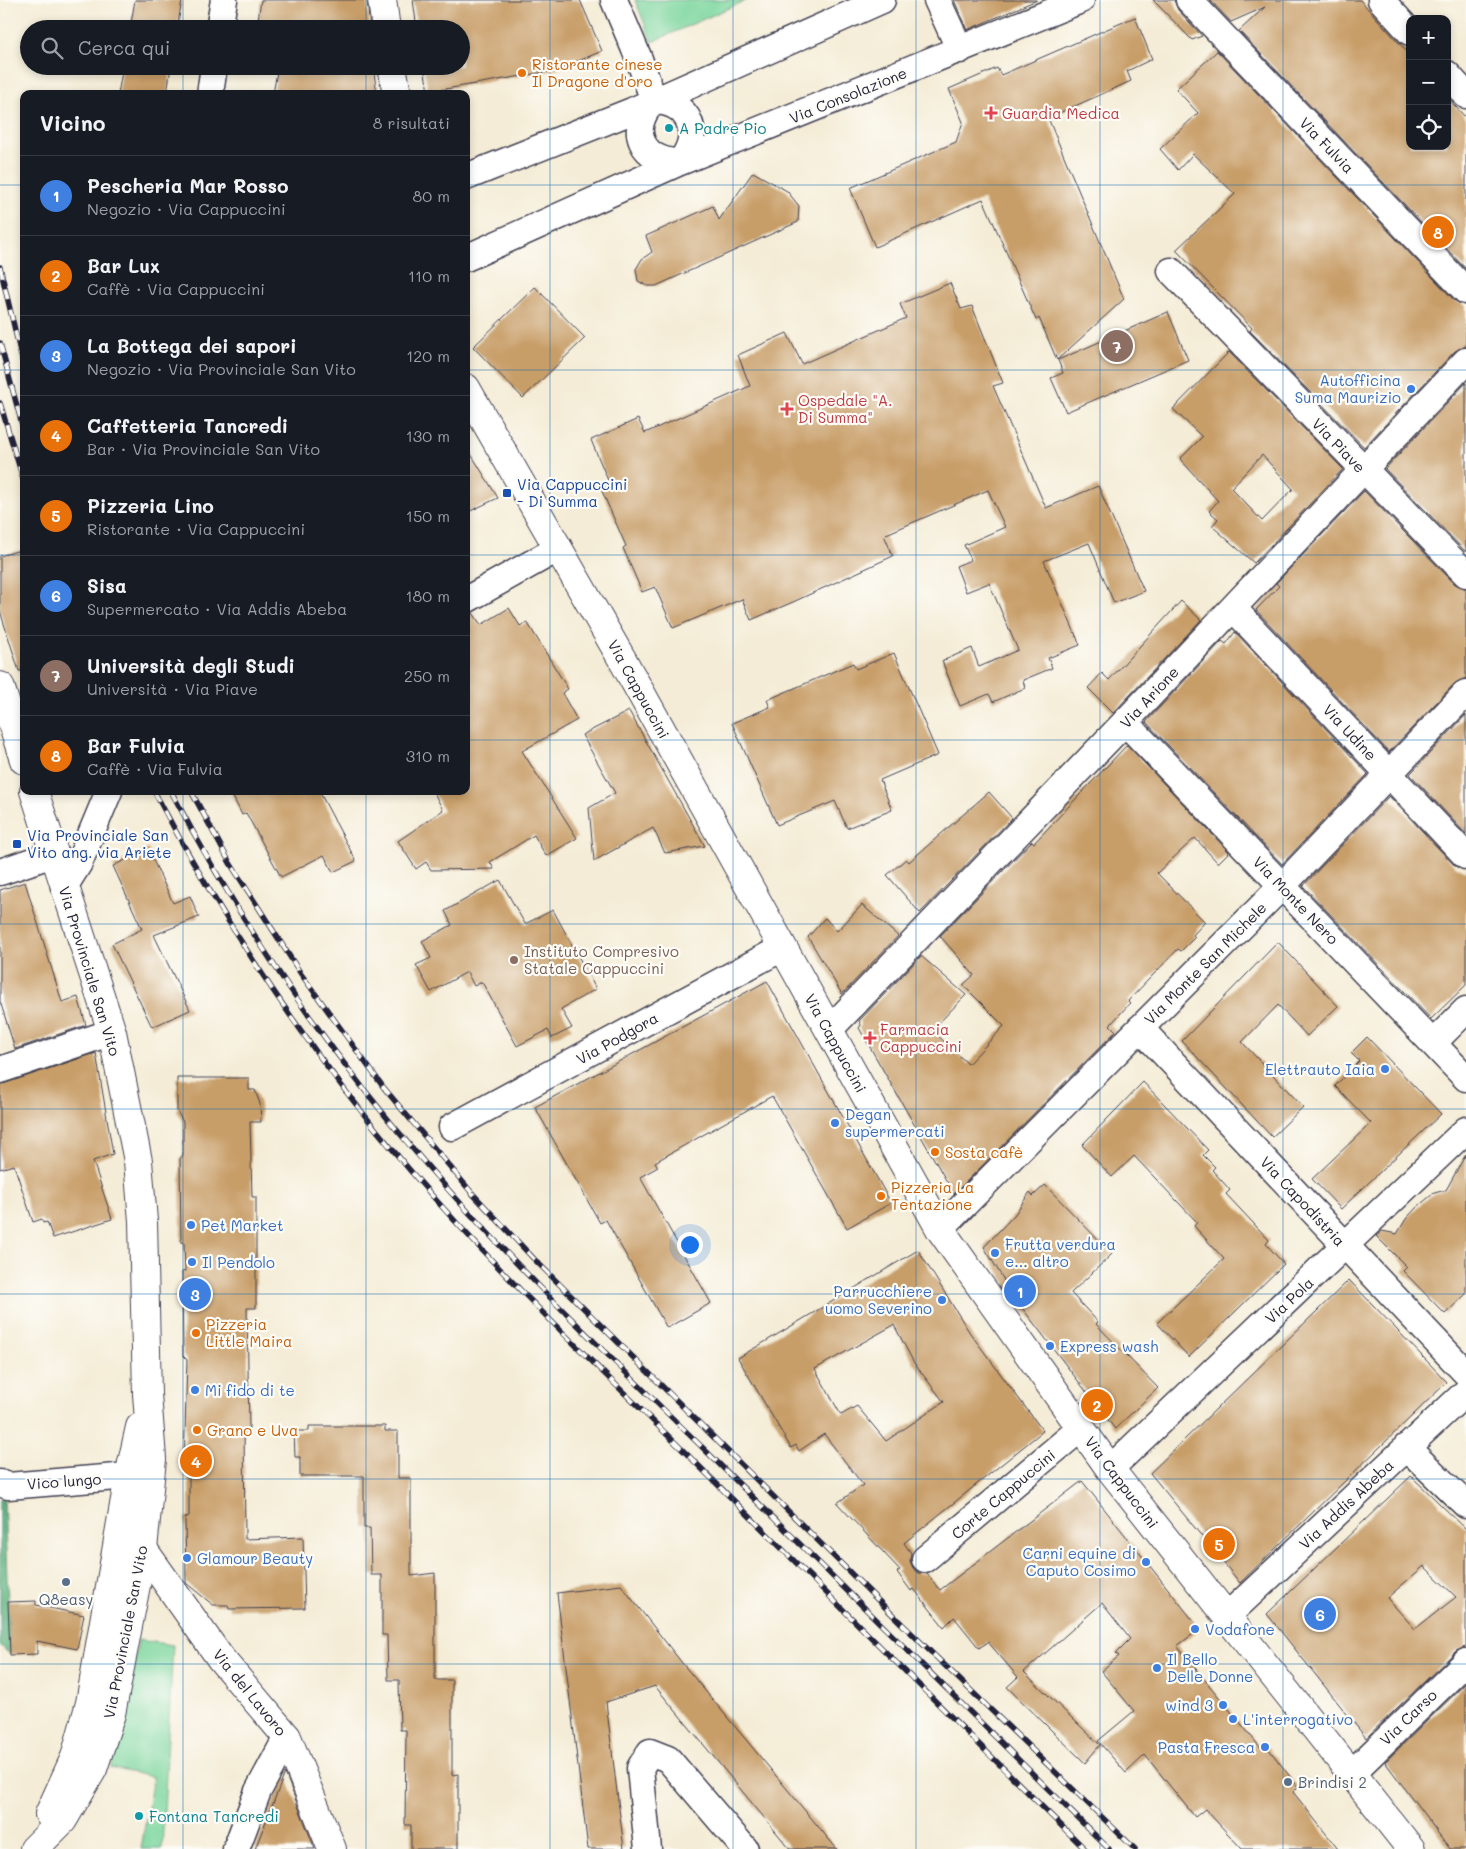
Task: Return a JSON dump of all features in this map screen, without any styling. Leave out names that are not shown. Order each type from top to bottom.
[{"type":"street","points":[[221,20],[224,0]]},
{"type":"street","points":[[382,0],[385,20]]},
{"type":"street","points":[[614,0],[639,59],[654,101]]},
{"type":"street","points":[[470,175],[654,101],[882,0]]},
{"type":"street","points":[[937,0],[960,50]]},
{"type":"street","name":"Via Consolazione","points":[[470,256],[680,162],[1081,0]]},
{"type":"street","name":"Via Fulvia","points":[[1189,0],[1466,291]]},
{"type":"street","points":[[1381,0],[1406,28]]},
{"type":"street","points":[[211,90],[213,75]]},
{"type":"street","points":[[394,75],[396,90]]},
{"type":"street","points":[[1451,78],[1466,94]]},
{"type":"street","points":[[654,101],[665,102],[675,106],[689,122],[692,133],[691,144],[687,154],[680,162],[668,162],[658,159],[648,152],[642,142],[640,120],[646,109],[654,101]]},
{"type":"street","name":"Via Piave","points":[[1171,271],[1466,574]]},
{"type":"street","name":"Via Arione","points":[[829,1030],[1234,608],[1362,469],[1466,361]]},
{"type":"street","name":"Via Cappuccini","points":[[470,395],[559,548],[940,1229],[1110,1469],[1411,1849]]},
{"type":"street","points":[[470,598],[559,548]]},
{"type":"street","name":"Via Udine","points":[[1234,608],[1466,856]]},
{"type":"street","name":"Via Monte San Michele","points":[[940,1229],[1282,886],[1466,693]]},
{"type":"street","points":[[2,698],[20,749]]},
{"type":"street","name":"Via Monte Nero","points":[[1125,722],[1466,1078]]},
{"type":"street","name":"Via Provinciale San Vito","points":[[34,1849],[63,1820],[93,1769],[110,1714],[143,1548],[152,1459],[147,1394],[143,1221],[138,1161],[112,1032],[35,795]]},
{"type":"street","points":[[64,887],[79,863],[107,795]]},
{"type":"street","points":[[0,872],[54,854]]},
{"type":"street","name":"Via Podgora","points":[[452,1127],[782,948]]},
{"type":"street","points":[[1433,1043],[1466,1010]]},
{"type":"street","name":"Via Capodistria","points":[[1140,1028],[1466,1373]]},
{"type":"street","points":[[0,1070],[112,1032]]},
{"type":"street","name":"Via Pola","points":[[1110,1469],[1466,1130]]},
{"type":"street","name":"Via Addis Abeba","points":[[1227,1616],[1466,1392]]},
{"type":"street","name":"Via Provinciale San Vito","points":[[34,1849],[75,1757],[90,1703],[129,1476],[147,1394]]},
{"type":"street","name":"Corte Cappuccini","points":[[925,1559],[1081,1428]]},
{"type":"street","points":[[1406,1448],[1466,1505]]},
{"type":"street","name":"Vico lungo","points":[[0,1482],[8,1486],[129,1476]]},
{"type":"street","name":"Via del Lavoro","points":[[143,1548],[221,1659],[288,1737],[332,1849]]},
{"type":"street","name":"Via Carso","points":[[1351,1774],[1466,1662]]},
{"type":"street","points":[[236,1849],[258,1791],[288,1737]]},
{"type":"street","points":[[648,1849],[640,1768],[650,1752],[668,1759],[745,1849]]},
{"type":"green space","points":[[635,0],[747,0],[652,42]]},
{"type":"green space","points":[[4,1498],[10,1655],[0,1645],[0,1499]]},
{"type":"green space","points":[[138,1640],[173,1645],[162,1849],[141,1849],[153,1777],[111,1768],[131,1691]]},
{"type":"building","points":[[135,0],[182,0],[179,20],[132,20]]},
{"type":"building","points":[[261,0],[367,0],[369,20],[258,20]]},
{"type":"building","points":[[413,0],[580,0],[602,51],[557,70],[440,90],[428,90],[425,75],[470,75],[470,20],[416,20]]},
{"type":"building","points":[[954,0],[1037,0],[967,30]]},
{"type":"building","points":[[1153,0],[1174,0],[1178,10],[1202,36],[1192,40]]},
{"type":"building","points":[[1210,0],[1360,0],[1406,51],[1406,150],[1451,150],[1451,101],[1466,118],[1466,269],[1239,31],[1265,7],[1231,22]]},
{"type":"building","points":[[1135,17],[1152,59],[1127,71],[1131,81],[1048,118],[1124,299],[1057,360],[1039,318],[1036,320],[983,199],[875,247],[850,188],[956,142],[963,122],[949,89],[997,68],[1001,75]]},
{"type":"building","points":[[1217,51],[1455,301],[1466,306],[1466,346],[1455,351],[1364,447],[1250,331],[1252,328],[1176,250],[1235,194],[1193,154],[1178,170],[1160,149],[1198,113],[1176,89]]},
{"type":"building","points":[[121,75],[170,75],[168,90],[119,90]]},
{"type":"building","points":[[276,75],[374,75],[376,90],[274,90]]},
{"type":"building","points":[[753,172],[787,191],[799,206],[798,222],[656,286],[647,286],[638,281],[636,269],[642,259],[652,252],[646,236],[713,206],[719,220]]},
{"type":"building","points":[[950,283],[961,309],[972,306],[1003,383],[993,386],[1046,508],[1098,486],[1144,591],[1114,603],[1089,543],[1044,561],[1080,645],[1048,658],[1052,668],[1023,680],[1025,688],[993,702],[989,694],[960,706],[942,661],[972,648],[979,667],[1018,650],[989,583],[966,592],[956,566],[971,560],[964,545],[1005,527],[988,490],[884,535],[893,556],[793,602],[751,620],[742,599],[673,628],[655,587],[642,592],[623,548],[626,546],[601,489],[610,485],[591,440],[638,419],[645,433],[750,386],[738,355],[787,333],[802,364],[906,318],[900,304]]},
{"type":"building","points":[[535,287],[585,338],[523,398],[473,347]]},
{"type":"building","points":[[1168,312],[1188,360],[1066,412],[1051,378],[1063,373],[1058,360]]},
{"type":"building","points":[[1229,352],[1343,469],[1254,563],[1212,526],[1218,519],[1209,511],[1218,501],[1180,459],[1202,437],[1173,409]],"holes":[[[1262,455],[1293,489],[1262,521],[1231,488]]]},
{"type":"building","points":[[1466,383],[1466,552],[1385,469]]},
{"type":"building","points":[[470,452],[498,498],[470,511]]},
{"type":"building","points":[[1364,491],[1455,584],[1466,589],[1466,678],[1455,683],[1389,752],[1256,610],[1279,586],[1276,583]]},
{"type":"building","points":[[20,550],[19,671],[0,611],[0,556]]},
{"type":"building","points":[[1181,601],[1201,620],[1113,713],[1088,688],[1102,673],[1109,680]]},
{"type":"building","points":[[509,608],[520,626],[527,622],[568,689],[562,693],[577,720],[522,751],[577,838],[546,856],[534,835],[490,862],[494,869],[431,870],[426,862],[416,869],[398,841],[443,810],[435,795],[470,795],[470,614],[473,613],[481,625]]},
{"type":"building","points":[[1235,632],[1368,774],[1282,864],[1146,722],[1222,641],[1226,644]]},
{"type":"building","points":[[894,653],[938,755],[880,780],[892,810],[847,828],[835,801],[777,825],[732,723],[770,707],[767,700],[853,663],[856,669]]},
{"type":"building","points":[[629,711],[705,846],[665,853],[653,828],[594,861],[589,808],[615,793],[582,735]]},
{"type":"building","points":[[1466,715],[1466,834],[1410,774]]},
{"type":"building","points":[[1127,745],[1229,852],[1218,863],[1195,838],[1157,873],[1205,922],[1193,935],[1195,937],[1181,951],[1178,949],[1128,1001],[1130,1003],[1110,1025],[1116,1031],[954,1194],[859,1028],[861,1025],[859,1021],[921,956],[966,995],[932,1030],[968,1064],[1004,1026],[963,985],[974,975],[940,936],[1032,841],[1034,843]]},
{"type":"building","points":[[989,792],[1012,818],[920,913],[887,875],[906,859],[909,862]]},
{"type":"building","points":[[232,795],[321,795],[356,861],[333,872],[324,855],[281,877],[246,813],[242,815]]},
{"type":"building","points":[[1389,796],[1455,866],[1466,871],[1466,985],[1431,1019],[1303,886]]},
{"type":"building","points":[[148,849],[173,903],[190,896],[199,917],[154,935],[190,1010],[152,1027],[112,944],[142,929],[113,866]]},
{"type":"building","points":[[500,880],[525,924],[553,910],[596,989],[561,1009],[572,1028],[552,1038],[548,1030],[517,1046],[482,982],[474,986],[467,972],[431,992],[416,965],[431,958],[422,941],[452,925],[445,911]]},
{"type":"building","points":[[25,882],[62,1002],[78,997],[86,1025],[15,1049],[0,1001],[0,890]]},
{"type":"building","points":[[862,905],[898,936],[842,994],[808,937],[825,918],[837,931]]},
{"type":"building","points":[[1278,942],[1338,1006],[1307,1036],[1278,1005],[1242,1042],[1303,1107],[1272,1137],[1182,1041]]},
{"type":"building","points":[[767,981],[891,1203],[847,1228],[772,1096],[655,1162],[658,1167],[640,1177],[711,1303],[667,1328],[606,1220],[600,1223],[535,1107]]},
{"type":"building","points":[[1367,1037],[1441,1114],[1341,1209],[1312,1179],[1371,1123],[1335,1086],[1359,1061],[1351,1053]]},
{"type":"building","points":[[96,1053],[113,1154],[93,1161],[112,1219],[53,1238],[47,1222],[43,1223],[42,1219],[33,1222],[14,1165],[0,1169],[0,1085]]},
{"type":"building","points":[[177,1078],[249,1078],[249,1090],[255,1090],[260,1104],[261,1122],[250,1122],[252,1197],[256,1197],[256,1308],[247,1308],[249,1428],[244,1428],[245,1539],[303,1537],[305,1608],[229,1609],[228,1605],[213,1605],[186,1583],[185,1518],[189,1516],[189,1467],[184,1468],[187,1360],[183,1356],[182,1272],[185,1271],[184,1243],[181,1242],[180,1159],[183,1155],[183,1122],[177,1111]]},
{"type":"building","points":[[1143,1082],[1208,1150],[1203,1155],[1215,1167],[1212,1170],[1230,1190],[1226,1194],[1269,1240],[1266,1244],[1284,1264],[1189,1357],[1157,1323],[1224,1259],[1194,1226],[1197,1222],[1134,1156],[1112,1177],[1082,1145]]},
{"type":"building","points":[[1466,1154],[1466,1294],[1445,1314],[1403,1271],[1407,1267],[1376,1236],[1382,1231],[1397,1234],[1406,1219],[1416,1208],[1434,1193],[1446,1190]]},
{"type":"building","points":[[1045,1185],[1112,1254],[1071,1293],[1098,1322],[1096,1324],[1158,1388],[1115,1429],[1016,1300],[984,1247],[1015,1214],[1030,1192],[1033,1196]]},
{"type":"building","points":[[918,1250],[970,1333],[1043,1431],[904,1543],[911,1553],[910,1561],[913,1568],[919,1573],[927,1574],[940,1590],[1082,1481],[1200,1629],[1177,1646],[1260,1747],[1265,1744],[1298,1787],[1293,1792],[1338,1849],[1242,1849],[1205,1809],[1195,1817],[1145,1755],[1126,1773],[1098,1741],[1134,1711],[1101,1671],[1119,1656],[1116,1653],[1130,1639],[1102,1603],[1024,1672],[1100,1745],[1085,1763],[1007,1687],[1018,1677],[988,1642],[979,1648],[954,1617],[944,1627],[914,1589],[911,1591],[897,1572],[900,1570],[837,1503],[863,1485],[824,1434],[799,1451],[796,1445],[791,1448],[738,1358]],"holes":[[[894,1325],[914,1363],[944,1402],[886,1441],[857,1406],[841,1415],[815,1369]]]},
{"type":"building","points":[[1349,1280],[1447,1382],[1240,1583],[1150,1473]]},
{"type":"building","points":[[309,1426],[385,1426],[385,1431],[398,1431],[398,1478],[411,1478],[411,1576],[435,1573],[435,1680],[452,1680],[452,1775],[458,1774],[458,1849],[411,1849],[411,1825],[405,1825],[406,1730],[400,1730],[399,1680],[388,1680],[387,1635],[382,1635],[382,1575],[371,1575],[370,1528],[364,1528],[364,1476],[300,1476],[300,1457],[295,1457],[294,1431],[309,1431]]},
{"type":"building","points":[[1411,1476],[1466,1529],[1466,1647],[1456,1651],[1366,1738],[1267,1614]],"holes":[[[1424,1566],[1456,1597],[1415,1629],[1387,1598]]]},
{"type":"building","points":[[621,1585],[682,1663],[837,1849],[790,1849],[655,1686],[606,1702],[624,1849],[588,1849],[557,1593]]},
{"type":"building","points":[[36,1601],[36,1605],[84,1615],[77,1649],[37,1641],[37,1654],[10,1655],[8,1602]]},
{"type":"building","points":[[1466,1683],[1466,1849],[1450,1849],[1385,1762]]},
{"type":"building","points":[[285,1773],[315,1849],[255,1849]]},
{"type":"railway","points":[[0,267],[20,351]]},
{"type":"railway","points":[[0,343],[20,417]]},
{"type":"railway","points":[[0,403],[20,469]]},
{"type":"railway","points":[[156,795],[210,891],[270,987],[372,1124],[442,1207],[512,1282],[1085,1849]]},
{"type":"railway","points":[[173,795],[226,889],[287,984],[353,1075],[424,1162],[560,1308],[1109,1849]]},
{"type":"railway","points":[[193,795],[230,863],[301,974],[384,1088],[472,1193],[534,1259],[903,1625],[1135,1849]]},
{"type":"place","name":"Ristorante cinese Il Dragone d'oro","points":[[522,73]]},
{"type":"place","name":"Guardia Medica","points":[[991,113]]},
{"type":"place","name":"A Padre Pio","points":[[669,128]]},
{"type":"place","name":"Bar Fulvia","points":[[1438,232]]},
{"type":"place","name":"Università degli Studi","points":[[1117,346]]},
{"type":"place","name":"Autofficina Suma Maurizio","points":[[1411,389]]},
{"type":"place","name":"Ospedale \"A. Di Summa\"","points":[[787,409]]},
{"type":"place","name":"Via Cappuccini - Di Summa","points":[[507,493]]},
{"type":"place","name":"Via Provinciale San Vito ang. via Ariete","points":[[17,844]]},
{"type":"place","name":"Instituto Compresivo Statale Cappuccini","points":[[514,960]]},
{"type":"place","name":"Farmacia Cappuccini","points":[[870,1038]]},
{"type":"place","name":"Elettrauto Iaia","points":[[1385,1069]]},
{"type":"place","name":"Degan supermercati","points":[[835,1123]]},
{"type":"place","name":"Sosta cafè","points":[[935,1152]]},
{"type":"place","name":"Pizzeria La Tentazione","points":[[881,1196]]},
{"type":"place","name":"Pet Market","points":[[191,1225]]},
{"type":"place","name":"Frutta verdura e... altro","points":[[995,1253]]},
{"type":"place","name":"Il Pendolo","points":[[192,1262]]},
{"type":"place","name":"Pescheria Mar Rosso","points":[[1020,1291]]},
{"type":"place","name":"La Bottega dei sapori","points":[[195,1294]]},
{"type":"place","name":"Parrucchiere uomo Severino","points":[[942,1300]]},
{"type":"place","name":"Pizzeria Little Maira","points":[[196,1333]]},
{"type":"place","name":"Express wash","points":[[1050,1346]]},
{"type":"place","name":"Mi fido di te","points":[[195,1390]]},
{"type":"place","name":"Bar Lux","points":[[1097,1405]]},
{"type":"place","name":"Grano e Uva","points":[[197,1430]]},
{"type":"place","name":"Caffetteria Tancredi","points":[[196,1461]]},
{"type":"place","name":"Pizzeria Lino","points":[[1219,1544]]},
{"type":"place","name":"Glamour Beauty","points":[[187,1558]]},
{"type":"place","name":"Carni equine di Caputo Cosimo","points":[[1146,1562]]},
{"type":"place","name":"Q8easy","points":[[66,1582]]},
{"type":"place","name":"Sisa","points":[[1320,1614]]},
{"type":"place","name":"Vodafone","points":[[1195,1629]]},
{"type":"place","name":"Il Bello Delle Donne","points":[[1157,1668]]},
{"type":"place","name":"wind 3","points":[[1223,1705]]},
{"type":"place","name":"L'interrogativo","points":[[1233,1719]]},
{"type":"place","name":"Pasta Fresca","points":[[1265,1747]]},
{"type":"place","name":"Brindisi 2","points":[[1288,1782]]},
{"type":"place","name":"Fontana Tancredi","points":[[139,1816]]}]
